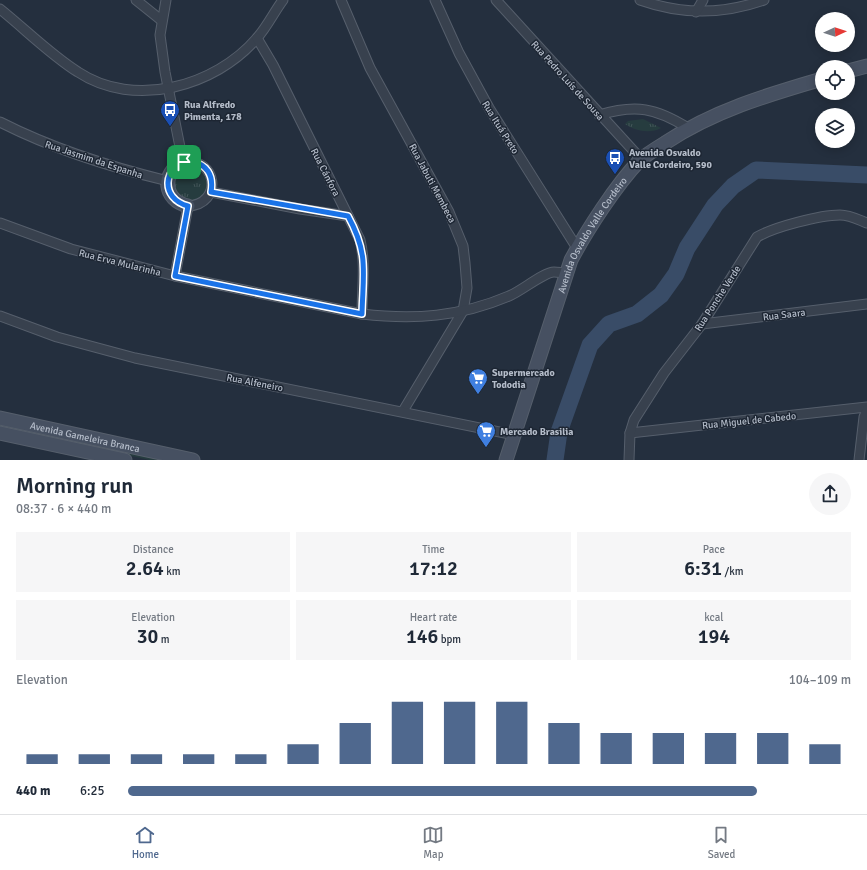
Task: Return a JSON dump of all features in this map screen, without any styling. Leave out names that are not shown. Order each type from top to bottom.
[{"type":"main road","points":[[855,69],[867,66]]},
{"type":"main road","name":"Avenida Osvaldo Valle Cordeiro","points":[[506,460],[566,273],[577,248],[612,196],[641,160],[688,128],[739,104],[815,81]]},
{"type":"main road","points":[[184,162],[173,169],[168,181],[170,195],[175,200],[188,206]]},
{"type":"main road","name":"Avenida Gameleira Branca","points":[[0,418],[193,460]]},
{"type":"main road","name":"Avenida Gameleira Branca","points":[[0,433],[125,460]]},
{"type":"street","points":[[136,0],[161,20]]},
{"type":"street","points":[[166,0],[161,20],[160,35],[162,54],[184,162],[197,162],[208,171],[211,177],[211,192],[202,203],[188,206],[175,276]]},
{"type":"street","points":[[0,9],[78,73],[97,82],[123,90],[147,91],[169,89],[195,80],[226,65],[257,38],[282,0]]},
{"type":"street","name":"Rua Jabuti Membeca","points":[[341,0],[370,68],[454,222],[463,246],[467,288],[463,311],[403,411]]},
{"type":"street","name":"Rua Ituá Preto","points":[[435,0],[460,53],[489,108],[577,248]]},
{"type":"street","name":"Rua Pedro Luís de Sousa","points":[[496,0],[641,160]]},
{"type":"street","points":[[640,0],[672,9],[696,12],[728,10],[764,0]]},
{"type":"street","points":[[696,12],[703,0]]},
{"type":"street","name":"Rua Cánfora","points":[[257,38],[273,65],[360,240],[363,254],[362,314]]},
{"type":"street","points":[[599,115],[617,109],[642,108],[662,113],[688,128]]},
{"type":"street","name":"Rua Jasmim da Espanha","points":[[0,122],[58,148],[109,166],[168,181]]},
{"type":"street","points":[[211,192],[348,216]]},
{"type":"street","name":"Rua Ponche Verde","points":[[629,460],[630,432],[634,420],[664,373],[702,324],[757,237],[770,230],[826,216],[842,215],[867,223]]},
{"type":"street","name":"Rua Erva Mularinha","points":[[0,222],[71,249],[175,276],[362,314],[412,318],[437,316],[463,311],[509,296],[553,272],[566,273]]},
{"type":"street","name":"Rua Saara","points":[[702,324],[867,304]]},
{"type":"street","name":"Rua Alfeneiro","points":[[0,316],[57,338],[134,358],[403,411],[514,435]]},
{"type":"street","points":[[859,460],[864,417],[867,408]]},
{"type":"street","name":"Rua Miguel de Cabedo","points":[[630,432],[867,408]]},
{"type":"green space","points":[[643,119],[661,128],[652,131],[643,131],[625,124],[628,121]]},
{"type":"green space","points":[[185,166],[197,168],[206,174],[208,178],[208,189],[205,195],[194,202],[174,193],[173,176]]},
{"type":"green space","points":[[0,424],[167,460],[150,460],[0,428]]},
{"type":"waterway","points":[[555,460],[559,432],[590,345],[609,324],[637,314],[661,295],[676,274],[687,248],[715,205],[733,186],[756,170],[867,175]]},
{"type":"place","name":"Rua Alfredo Pimenta, 178","points":[[170,127]]},
{"type":"place","name":"Avenida Osvaldo Valle Cordeiro, 590","points":[[615,175]]},
{"type":"place","name":"Supermercado Tododia","points":[[478,395]]},
{"type":"place","name":"Mercado Brasilia","points":[[486,448]]},
{"type":"route","points":[[184,162],[197,162],[208,171],[212,184],[211,192],[300,209],[348,216],[360,240],[363,254],[364,274],[362,314],[175,276],[188,206],[181,204],[170,195],[168,181],[173,169],[184,162]]}]
